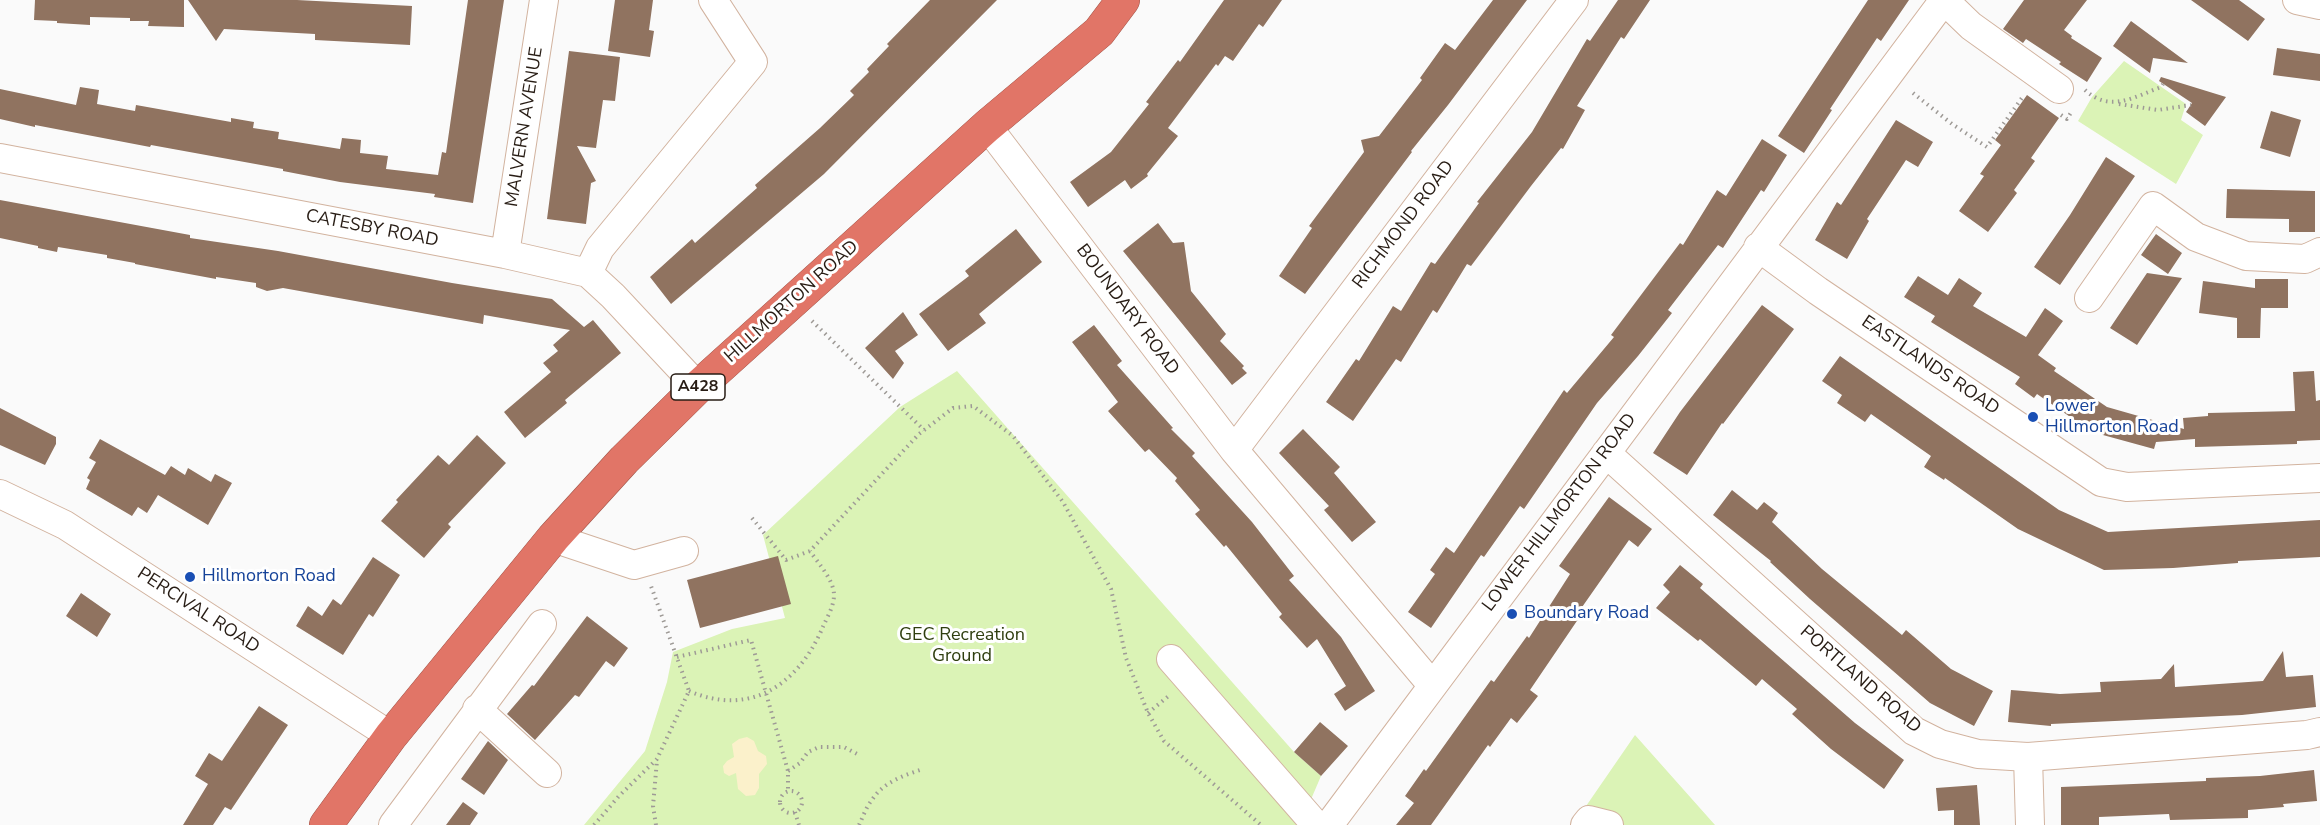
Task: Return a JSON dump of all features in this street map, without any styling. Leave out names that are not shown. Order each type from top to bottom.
[{"type":"highway","name":"HILLMORTON ROAD","points":[[326,825],[391,736],[553,538],[624,460],[699,387],[987,126],[1099,32],[1123,0]]},
{"type":"street","name":"MALVERN AVENUE","points":[[505,254],[544,0]]},
{"type":"street","points":[[588,273],[600,248],[753,62],[713,0]]},
{"type":"street","name":"RICHMOND ROAD","points":[[1234,450],[1574,0]]},
{"type":"street","points":[[1944,0],[1971,26],[2072,89]]},
{"type":"street","name":"LOWER HILLMORTON ROAD","points":[[1329,825],[1944,0]]},
{"type":"street","points":[[2297,0],[2320,5]]},
{"type":"street","name":"BOUNDARY ROAD","points":[[987,126],[1234,450],[1432,685]]},
{"type":"street","name":"CATESBY ROAD","points":[[0,159],[505,254],[588,273],[614,296],[699,387]]},
{"type":"street","points":[[2089,298],[2153,206],[2196,237],[2246,256],[2305,259],[2320,252]]},
{"type":"street","name":"EASTLANDS ROAD","points":[[1758,247],[1818,291],[2101,482],[2127,487],[2320,478]]},
{"type":"street","name":"PORTLAND ROAD","points":[[1606,453],[1914,731],[1940,744],[1978,754],[2028,758],[2307,735],[2320,732]]},
{"type":"street","name":"PERCIVAL ROAD","points":[[0,494],[65,525],[391,736]]},
{"type":"street","points":[[553,538],[634,565],[684,550]]},
{"type":"street","points":[[393,825],[542,624]]},
{"type":"street","points":[[1171,659],[1316,825]]},
{"type":"street","points":[[477,709],[548,773]]},
{"type":"street","points":[[2028,758],[2030,825]]},
{"type":"street","points":[[1585,825],[1588,820],[1609,825]]},
{"type":"path","points":[[2118,104],[2162,87],[2163,84]]},
{"type":"path","points":[[2072,89],[2118,104],[2158,110],[2191,105]]},
{"type":"path","points":[[1913,93],[1952,124],[1988,147],[2027,91]]},
{"type":"path","points":[[792,302],[924,429]]},
{"type":"path","points":[[752,518],[786,560],[810,551],[924,429],[953,408],[973,406],[1013,436],[1064,502],[1111,589],[1125,658],[1148,713],[1164,741],[1261,825]]},
{"type":"path","points":[[618,560],[651,585],[689,691],[701,697],[723,700],[744,699],[767,694],[793,673],[816,644],[831,609],[834,594],[828,577],[810,551]]},
{"type":"path","points":[[677,657],[751,640],[788,771],[788,791]]},
{"type":"path","points":[[656,825],[653,806],[657,759],[689,691]]},
{"type":"path","points":[[788,771],[800,763],[808,752],[819,747],[844,747],[859,755]]},
{"type":"path","points":[[594,825],[619,796],[657,759]]},
{"type":"path","points":[[858,825],[872,800],[882,789],[900,777],[923,769]]},
{"type":"path","points":[[788,791],[795,791],[801,796],[802,804],[795,812],[787,813],[780,805],[780,797],[788,791]]},
{"type":"path","points":[[795,812],[799,825]]},
{"type":"green space","points":[[2124,61],[2186,104],[2181,120],[2203,135],[2176,184],[2078,121],[2092,97]]},
{"type":"green space","name":"GEC Recreation Ground","points":[[957,371],[1294,752],[1321,776],[1300,825],[584,825],[645,751],[667,682],[673,652],[732,629],[785,618],[763,535],[900,407]]},
{"type":"green space","points":[[1635,735],[1715,825],[1573,825]]},
{"type":"sand","points":[[747,737],[754,741],[758,751],[766,756],[767,764],[759,774],[759,788],[755,795],[746,796],[738,789],[736,773],[729,776],[724,773],[723,766],[734,757],[732,744]]},
{"type":"building","points":[[35,0],[184,0],[184,27],[148,26],[149,21],[130,21],[130,18],[90,17],[90,25],[34,20]]},
{"type":"building","points":[[188,0],[297,0],[412,6],[410,45],[315,40],[315,34],[224,29],[216,41]]},
{"type":"building","points":[[468,0],[504,0],[473,203],[434,197],[435,194],[340,182],[283,171],[283,169],[0,119],[0,89],[76,105],[80,87],[99,90],[97,104],[135,111],[136,105],[231,122],[231,118],[254,122],[253,128],[279,132],[278,139],[340,149],[342,138],[361,140],[360,153],[388,156],[386,169],[438,175],[442,152],[446,153]]},
{"type":"building","points":[[615,0],[653,0],[649,30],[654,31],[650,57],[608,51]]},
{"type":"building","points":[[930,0],[997,0],[824,174],[671,304],[650,277],[692,239],[695,243],[757,188],[755,185],[854,95],[850,91],[869,72],[867,69],[889,46],[887,44]]},
{"type":"building","points":[[1224,0],[1282,0],[1263,27],[1259,24],[1233,61],[1225,56],[1218,66],[1216,64],[1168,128],[1178,136],[1147,174],[1148,176],[1131,189],[1125,180],[1088,207],[1070,182],[1111,152],[1149,104],[1146,102],[1178,60],[1180,62]]},
{"type":"building","points":[[1493,0],[1527,0],[1305,294],[1279,276],[1312,228],[1309,226],[1364,152],[1361,140],[1379,136],[1422,80],[1420,78],[1445,43],[1455,50]]},
{"type":"building","points":[[1618,0],[1650,0],[1624,39],[1621,37],[1577,106],[1585,110],[1563,149],[1561,148],[1531,186],[1471,266],[1467,264],[1437,313],[1433,310],[1401,362],[1396,359],[1353,421],[1326,402],[1356,359],[1359,361],[1393,306],[1401,311],[1431,262],[1435,264],[1479,203],[1477,202],[1532,132],[1587,39],[1590,41]]},
{"type":"building","points":[[1868,0],[1909,0],[1881,41],[1877,38],[1804,153],[1778,136]]},
{"type":"building","points":[[2024,0],[2087,0],[2064,30],[2072,36],[2071,38],[2102,58],[2087,82],[2026,39],[2023,43],[2003,29]]},
{"type":"building","points":[[2191,0],[2239,0],[2265,19],[2248,41]]},
{"type":"building","points":[[2131,21],[2188,63],[2153,58],[2150,73],[2113,46]]},
{"type":"building","points":[[2277,48],[2320,54],[2320,81],[2273,75]]},
{"type":"building","points":[[569,51],[620,57],[615,101],[603,100],[596,148],[577,146],[596,181],[591,183],[586,224],[547,219]]},
{"type":"building","points":[[2161,77],[2226,97],[2205,126],[2186,112],[2192,103],[2159,81]]},
{"type":"building","points":[[2027,95],[2059,118],[2031,158],[2035,161],[2014,190],[2017,193],[1988,232],[1959,211],[1984,176],[1980,174],[2001,145],[1995,140]]},
{"type":"building","points":[[2271,111],[2301,120],[2290,157],[2260,148]]},
{"type":"building","points":[[1896,120],[1933,142],[1918,167],[1906,160],[1867,219],[1869,221],[1847,259],[1815,240],[1837,202],[1841,205]]},
{"type":"building","points":[[1762,139],[1787,155],[1764,192],[1761,190],[1723,248],[1718,245],[1668,310],[1672,313],[1597,403],[1524,509],[1520,506],[1484,557],[1481,555],[1431,628],[1408,612],[1435,574],[1430,570],[1446,547],[1454,553],[1564,390],[1567,393],[1614,337],[1611,335],[1680,243],[1683,245],[1717,190],[1726,196]]},
{"type":"building","points":[[2106,157],[2135,176],[2060,285],[2034,267]]},
{"type":"building","points":[[2227,189],[2315,191],[2315,232],[2289,232],[2289,219],[2226,218]]},
{"type":"building","points":[[0,200],[190,235],[190,238],[278,251],[552,299],[584,327],[593,320],[621,353],[565,400],[567,403],[525,438],[504,412],[551,372],[543,363],[558,351],[553,345],[570,330],[484,315],[483,324],[283,288],[267,291],[256,287],[256,283],[216,277],[216,279],[135,264],[107,258],[107,255],[58,247],[57,252],[38,248],[38,246],[0,238]]},
{"type":"building","points":[[1158,223],[1173,243],[1184,242],[1191,291],[1226,334],[1220,341],[1244,366],[1242,368],[1247,373],[1232,385],[1123,251]]},
{"type":"building","points":[[1016,229],[1042,262],[979,314],[986,323],[948,351],[919,314],[969,276],[965,271]]},
{"type":"building","points":[[2156,234],[2182,253],[2168,274],[2141,255]]},
{"type":"building","points":[[2147,273],[2182,278],[2137,345],[2110,328]]},
{"type":"building","points":[[1918,276],[1948,295],[1959,278],[1982,293],[1973,306],[2026,337],[2045,308],[2063,321],[2038,355],[2056,368],[2054,371],[2107,407],[2184,429],[2183,418],[2208,416],[2208,413],[2295,411],[2293,372],[2314,371],[2316,401],[2320,400],[2320,440],[2297,441],[2297,444],[2195,447],[2195,439],[2156,442],[2154,449],[2092,432],[2037,394],[2034,398],[2015,384],[2020,377],[1931,322],[1935,316],[1904,297]]},
{"type":"building","points":[[2255,279],[2288,279],[2288,308],[2261,308],[2260,338],[2237,338],[2237,318],[2199,313],[2203,281],[2255,288]]},
{"type":"building","points":[[1762,305],[1794,329],[1722,423],[1687,475],[1653,453],[1680,412]]},
{"type":"building","points":[[903,312],[918,335],[895,351],[904,363],[893,379],[865,348]]},
{"type":"building","points":[[1094,325],[1122,361],[1117,365],[1173,428],[1171,429],[1195,453],[1192,456],[1252,522],[1294,576],[1289,580],[1341,637],[1375,691],[1345,711],[1334,694],[1346,686],[1317,639],[1307,648],[1279,617],[1282,614],[1226,545],[1224,547],[1195,514],[1200,510],[1175,481],[1177,478],[1149,449],[1145,452],[1108,411],[1118,402],[1072,342]]},
{"type":"building","points":[[1840,356],[2059,510],[2108,532],[2320,520],[2320,557],[2238,561],[2238,563],[2173,568],[2104,570],[2018,529],[1945,478],[1944,480],[1924,467],[1931,456],[1871,414],[1865,422],[1837,403],[1842,395],[1822,381]]},
{"type":"building","points":[[0,408],[56,437],[56,444],[45,465],[0,445]]},
{"type":"building","points":[[1303,429],[1340,467],[1334,473],[1376,522],[1352,542],[1324,510],[1329,506],[1279,453]]},
{"type":"building","points":[[477,435],[506,463],[448,524],[451,527],[424,558],[381,521],[398,502],[396,500],[438,455],[449,465]]},
{"type":"building","points":[[100,439],[165,475],[171,466],[185,475],[188,468],[211,482],[215,474],[232,483],[208,525],[158,495],[147,513],[138,507],[132,516],[86,489],[90,480],[87,478],[96,462],[89,458]]},
{"type":"building","points":[[1732,490],[1757,510],[1764,502],[1778,513],[1772,522],[1822,569],[1902,635],[1906,630],[1951,669],[1993,691],[1974,726],[1930,703],[1810,599],[1771,561],[1713,515]]},
{"type":"building","points":[[1609,497],[1652,529],[1638,547],[1629,540],[1580,610],[1583,612],[1530,690],[1538,696],[1517,723],[1511,718],[1490,747],[1488,745],[1431,825],[1396,825],[1414,803],[1405,796],[1424,769],[1426,771],[1491,680],[1494,682],[1527,636],[1529,638],[1570,574],[1559,566]]},
{"type":"building","points":[[778,556],[791,604],[700,628],[687,580]]},
{"type":"building","points":[[373,557],[400,575],[373,617],[369,614],[343,655],[296,626],[308,606],[322,616],[333,599],[341,605]]},
{"type":"building","points":[[1680,565],[1703,584],[1700,588],[1855,723],[1904,760],[1884,789],[1831,749],[1792,714],[1797,709],[1762,679],[1756,686],[1700,639],[1698,641],[1656,608],[1670,592],[1663,585]]},
{"type":"building","points":[[81,593],[111,614],[97,637],[66,616]]},
{"type":"building","points":[[587,616],[628,648],[614,667],[606,661],[579,697],[575,695],[535,740],[507,714],[532,685],[534,686]]},
{"type":"building","points":[[2283,651],[2286,677],[2313,675],[2316,707],[2242,715],[2051,724],[2051,726],[2008,722],[2011,690],[2060,694],[2101,692],[2100,682],[2161,679],[2174,664],[2175,687],[2263,681]]},
{"type":"building","points":[[259,706],[288,725],[231,810],[225,807],[213,825],[183,825],[208,784],[195,776],[209,753],[222,761]]},
{"type":"building","points":[[1320,722],[1348,746],[1321,776],[1294,752]]},
{"type":"building","points":[[488,741],[508,760],[484,795],[461,779]]},
{"type":"building","points":[[2314,770],[2317,801],[2248,810],[2248,818],[2170,820],[2169,814],[2099,817],[2099,825],[2061,825],[2061,787],[2206,781],[2206,778],[2260,776]]},
{"type":"building","points":[[1977,785],[1980,825],[1954,825],[1954,810],[1938,811],[1936,788]]},
{"type":"building","points":[[463,802],[478,813],[470,825],[446,825]]},
{"type":"place","name":"Lower Hillmorton Road","points":[[2033,417]]},
{"type":"place","name":"Hillmorton Road","points":[[190,577]]},
{"type":"place","name":"Boundary Road","points":[[1512,614]]}]
